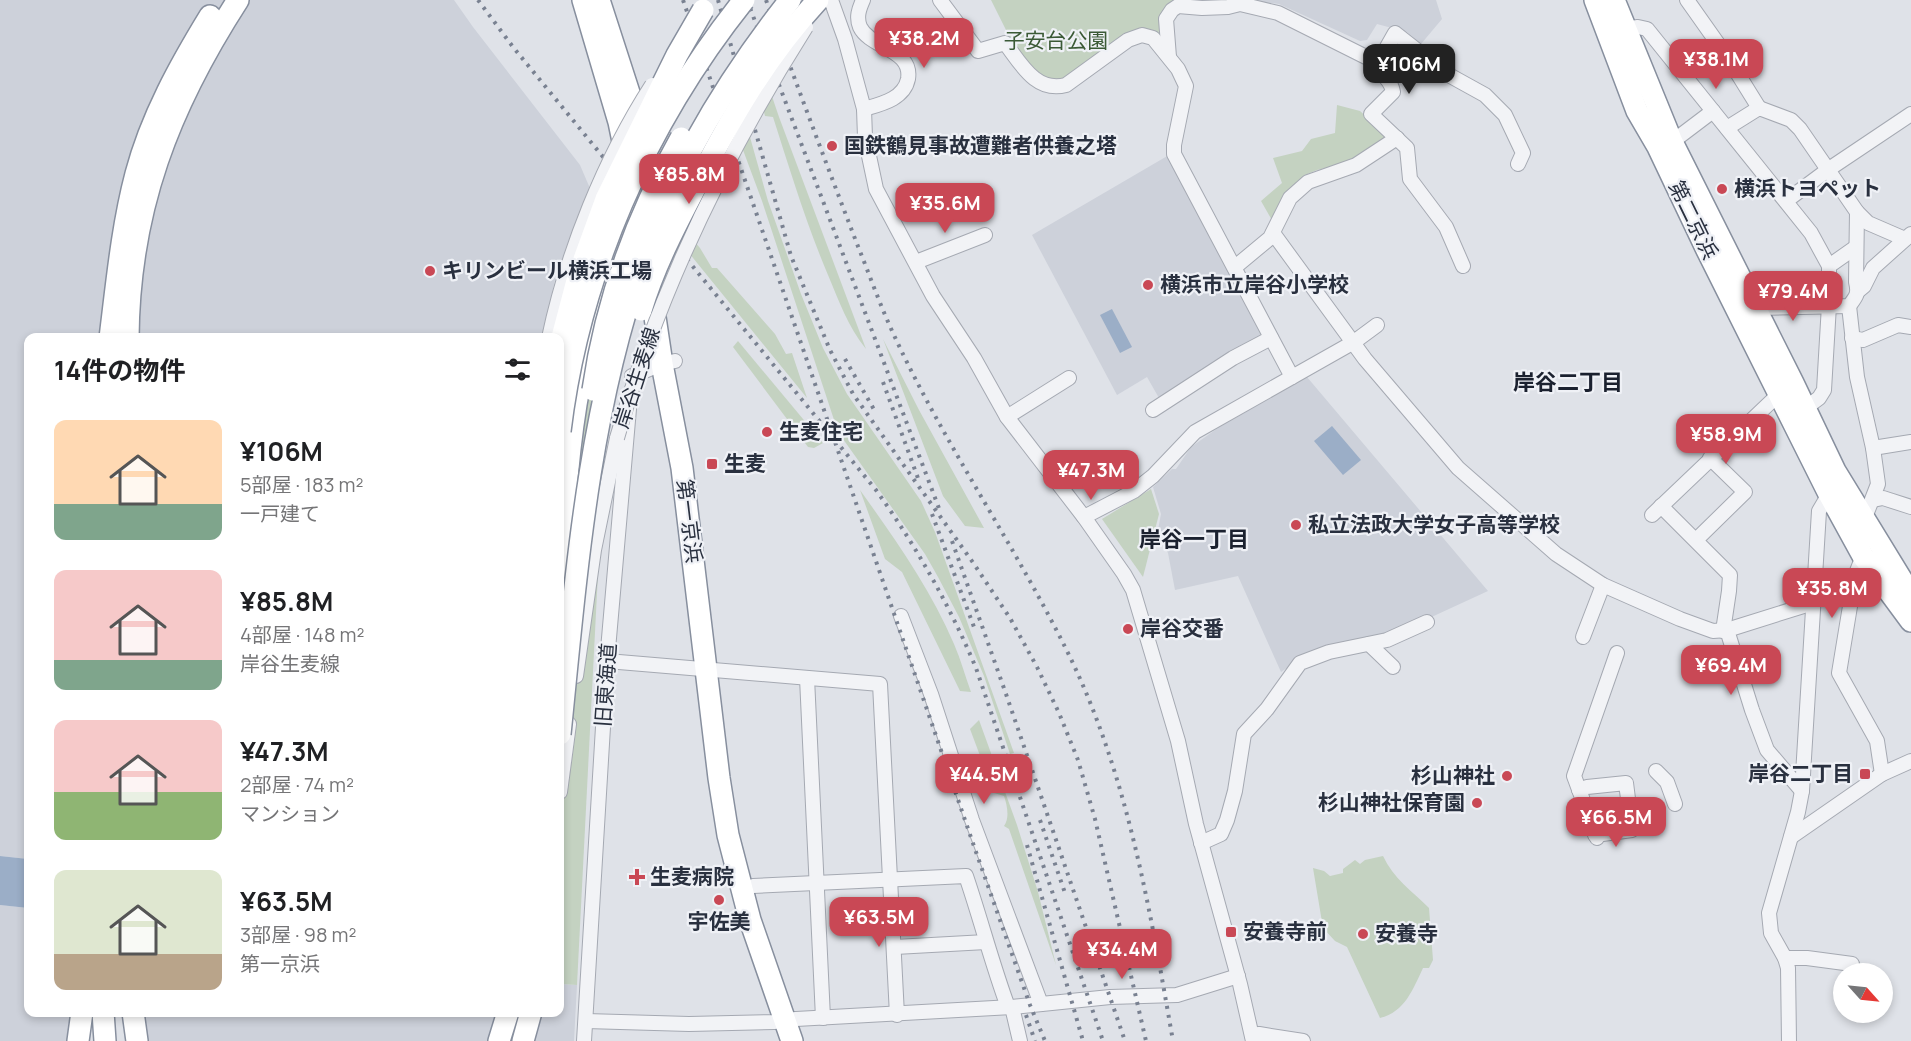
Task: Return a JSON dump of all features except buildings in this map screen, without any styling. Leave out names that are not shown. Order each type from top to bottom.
[{"type":"highway","points":[[112,333],[125,223],[136,172],[174,78],[220,0]]},
{"type":"highway","points":[[128,333],[130,289],[136,243],[156,163],[188,84],[214,36],[238,0]]},
{"type":"highway","name":"第一京浜","points":[[583,0],[619,122],[696,483],[719,778],[728,835],[750,920],[791,1019],[804,1041]]},
{"type":"highway","name":"第一京浜","points":[[600,0],[631,99],[649,177],[669,363]]},
{"type":"highway","points":[[564,408],[576,340],[596,270],[624,198],[656,132],[711,42],[744,0]]},
{"type":"highway","points":[[573,658],[584,522],[602,414],[621,328],[641,262],[666,200],[699,135],[736,74],[789,0]]},
{"type":"highway","points":[[564,711],[595,495],[646,292],[669,239],[739,106],[790,31],[818,0]]},
{"type":"highway","name":"第二京浜","points":[[1595,0],[1637,111],[1665,144],[1756,308],[1804,409],[1863,556],[1911,621]]},
{"type":"highway","name":"第二京浜","points":[[1614,0],[1665,144],[1779,394],[1835,489],[1864,520],[1911,595]]},
{"type":"highway","points":[[563,333],[579,273],[606,200],[677,55],[707,5]]},
{"type":"highway","points":[[564,527],[575,409],[586,355],[606,279],[635,194],[652,153],[711,42]]},
{"type":"highway","name":"第一京浜","points":[[712,669],[738,827],[791,1019],[792,1041]]},
{"type":"highway","points":[[78,1041],[81,1017]]},
{"type":"highway","points":[[86,1017],[86,1041]]},
{"type":"highway","points":[[104,1017],[105,1041]]},
{"type":"highway","points":[[117,1017],[117,1041]]},
{"type":"highway","points":[[134,1017],[137,1041]]},
{"type":"highway","points":[[499,1041],[506,1017]]},
{"type":"highway","points":[[513,1041],[518,1017]]},
{"type":"highway","points":[[525,1041],[531,1017]]},
{"type":"street","name":"岸谷生麦線","points":[[564,751],[573,658],[609,474],[627,402],[681,258],[770,86],[823,0]]},
{"type":"street","points":[[831,0],[864,109],[865,137],[876,189],[933,296],[974,358],[1007,417],[1084,517],[1133,590],[1178,741],[1201,843],[1238,976],[1252,1038],[1259,1034],[1303,1041]]},
{"type":"street","points":[[863,0],[858,11],[860,28],[865,34],[898,55],[908,69],[905,86],[893,99],[864,109]]},
{"type":"street","points":[[940,0],[978,51],[1005,43],[1022,65],[1044,86],[1054,88],[1066,86],[1112,50],[1142,35],[1153,38],[1178,69],[1186,86],[1174,154],[1292,377]]},
{"type":"street","points":[[1688,0],[1760,108],[1791,120],[1829,169],[1857,212],[1868,223],[1908,237],[1873,268],[1864,286],[1858,291]]},
{"type":"street","points":[[1169,57],[1166,19],[1172,10],[1179,6],[1202,8],[1240,4],[1278,13],[1378,63]]},
{"type":"street","points":[[550,333],[571,260],[603,178],[647,94],[707,5]]},
{"type":"street","points":[[1625,29],[1638,27],[1647,29],[1811,233],[1829,267],[1824,390],[1819,398],[1804,409]]},
{"type":"street","points":[[1463,266],[1446,227],[1410,179],[1407,148],[1371,114],[1393,92],[1392,84],[1380,74],[1378,63],[1395,33],[1447,74],[1485,95],[1505,115],[1522,153],[1518,164]]},
{"type":"street","points":[[1727,129],[1760,108]]},
{"type":"street","points":[[1665,144],[1713,111]]},
{"type":"street","points":[[1786,201],[1911,114]]},
{"type":"street","points":[[1234,267],[1270,238],[1290,198],[1308,182],[1356,165],[1397,138]]},
{"type":"street","points":[[1857,212],[1856,282],[1858,291],[1857,297],[1849,306],[1857,377],[1873,448],[1878,484],[1864,520]]},
{"type":"street","points":[[1273,233],[1371,366],[1458,468],[1556,554],[1603,585],[1713,631],[1725,631],[1813,603]]},
{"type":"street","points":[[916,262],[986,235]]},
{"type":"street","points":[[1829,267],[1856,247]]},
{"type":"street","points":[[1756,308],[1849,306]]},
{"type":"street","points":[[1084,517],[1134,490],[1154,476],[1195,432],[1354,342],[1377,325]]},
{"type":"street","points":[[1852,338],[1863,340],[1898,325],[1911,327]]},
{"type":"street","points":[[1153,410],[1233,358],[1271,338]]},
{"type":"street","name":"旧東海道","points":[[584,1041],[607,661],[632,376],[669,363]]},
{"type":"street","points":[[1007,417],[1069,378]]},
{"type":"street","points":[[1779,394],[1657,511],[1696,540],[1730,575],[1725,631],[1767,750],[1802,791]]},
{"type":"street","points":[[1873,448],[1911,442]]},
{"type":"street","points":[[1696,540],[1745,492],[1710,458]]},
{"type":"street","points":[[1789,1041],[1789,980],[1785,958],[1771,933],[1769,913],[1802,791],[1819,511],[1835,489]]},
{"type":"street","points":[[1873,500],[1883,498],[1911,507]]},
{"type":"street","points":[[1863,556],[1855,576],[1839,674],[1877,741],[1882,760],[1882,774]]},
{"type":"street","points":[[1583,637],[1603,585]]},
{"type":"street","points":[[902,616],[931,694],[972,820],[1041,1004]]},
{"type":"street","points":[[1201,843],[1221,834],[1227,820],[1235,791],[1244,734],[1267,709],[1300,663],[1329,652],[1387,640],[1427,622]]},
{"type":"street","points":[[1370,644],[1393,667]]},
{"type":"street","points":[[1579,790],[1626,783],[1632,830],[1596,836],[1579,790],[1574,776],[1617,653]]},
{"type":"street","points":[[607,661],[880,684],[897,1015]]},
{"type":"street","points":[[807,678],[823,1018]]},
{"type":"street","points":[[1791,837],[1882,774],[1911,761]]},
{"type":"street","points":[[1656,771],[1667,783],[1675,804]]},
{"type":"street","points":[[753,886],[966,876],[1020,1041]]},
{"type":"street","points":[[895,947],[986,942]]},
{"type":"street","points":[[1785,958],[1807,958],[1844,963]]},
{"type":"street","points":[[586,1021],[689,1024],[897,1015],[1110,997],[1177,995],[1238,976]]},
{"type":"street","points":[[504,1041],[511,1017]]},
{"type":"street","points":[[518,1041],[525,1017]]},
{"type":"shaded area","name":"キリンビール横浜工場","points":[[0,0],[454,0],[580,165],[592,193],[568,255],[556,275],[545,333],[24,333],[24,859],[0,856]]},
{"type":"shaded area","points":[[1249,0],[1436,0],[1442,19],[1421,44],[1407,32],[1377,24],[1367,40],[1360,41],[1279,4]]},
{"type":"shaded area","name":"横浜市立岸谷小学校","points":[[1169,155],[1264,334],[1159,398],[1147,377],[1117,395],[1032,235]]},
{"type":"shaded area","name":"私立法政大学女子高等学校","points":[[1307,377],[1488,591],[1386,638],[1300,659],[1281,672],[1238,576],[1175,590],[1168,553],[1157,535],[1161,514],[1153,487],[1172,469],[1176,469],[1191,447],[1218,428]]},
{"type":"shaded area","points":[[0,905],[24,908],[24,1017],[76,1017],[75,1041],[0,1041]]},
{"type":"shaded area","points":[[564,984],[577,985],[574,1041],[126,1041],[126,1017],[564,1017]]},
{"type":"green space","name":"子安台公園","points":[[991,0],[1178,0],[1172,10],[1169,57],[1142,35],[1054,89],[1005,43],[1008,34]]},
{"type":"green space","points":[[760,61],[866,349],[844,313],[820,255],[773,117],[765,116],[754,70]]},
{"type":"green space","points":[[737,91],[768,201],[823,348],[847,394],[921,501],[935,532],[1014,753],[1010,754],[984,676],[959,617],[938,577],[925,554],[838,432],[762,201],[727,107]]},
{"type":"green space","points":[[1337,105],[1360,111],[1389,137],[1354,161],[1305,175],[1286,196],[1273,222],[1261,201],[1282,183],[1273,158],[1302,151],[1311,139],[1335,133]]},
{"type":"green space","points":[[673,216],[700,248],[712,268],[717,268],[775,334],[786,354],[792,353],[807,398],[667,226]]},
{"type":"green space","points":[[611,319],[577,985],[564,984],[564,337]]},
{"type":"green space","points":[[883,339],[984,528],[965,526],[943,496]]},
{"type":"green space","points":[[738,341],[823,443],[814,448],[808,447],[733,347]]},
{"type":"green space","points":[[1151,489],[1159,514],[1143,577],[1102,519]]},
{"type":"green space","points":[[860,490],[899,545],[945,623],[971,692],[960,691],[902,572],[885,559]]},
{"type":"green space","points":[[979,720],[1017,825],[1038,892],[1056,965],[1009,829],[1004,826],[1007,807],[1004,796],[994,793],[970,729]]},
{"type":"green space","points":[[1383,856],[1397,878],[1429,908],[1433,960],[1429,968],[1423,968],[1402,1005],[1396,1011],[1380,1018],[1347,947],[1335,941],[1323,928],[1313,868],[1324,871],[1330,876],[1343,873],[1343,869],[1355,860],[1360,864],[1365,860]]},
{"type":"water","points":[[1112,309],[1132,347],[1120,353],[1100,315]]},
{"type":"water","points":[[1332,426],[1361,460],[1343,475],[1314,441]]},
{"type":"water","points":[[0,856],[24,859],[24,908],[0,905]]},
{"type":"railway","points":[[478,0],[513,47],[876,490],[905,532],[943,598],[976,668],[1103,1041]]},
{"type":"railway","points":[[683,0],[976,852],[1045,1041]]},
{"type":"railway","points":[[718,0],[791,256],[830,350],[853,394],[1010,618],[1059,713],[1078,760],[1095,819],[1146,1041]]},
{"type":"railway","points":[[747,0],[940,511]]},
{"type":"railway","points":[[766,0],[847,218],[893,333],[934,415],[1048,614],[1089,701],[1107,748],[1134,844],[1146,893],[1173,1041]]},
{"type":"railway","points":[[845,359],[876,413]]},
{"type":"railway","points":[[883,382],[919,481]]},
{"type":"railway","points":[[932,514],[974,627]]},
{"type":"railway","points":[[952,541],[1125,1041]]},
{"type":"railway","points":[[1040,820],[1066,896]]},
{"type":"railway","points":[[1027,845],[1083,1041]]},
{"type":"railway","points":[[1026,1015],[1035,1041]]},
{"type":"place","name":"国鉄鶴見事故遭難者供養之塔","points":[[832,146]]},
{"type":"place","name":"横浜トヨペット","points":[[1722,189]]},
{"type":"place","name":"キリンビール横浜工場","points":[[430,271]]},
{"type":"place","name":"横浜市立岸谷小学校","points":[[1148,285]]},
{"type":"place","name":"生麦住宅","points":[[767,432]]},
{"type":"place","name":"生麦","points":[[712,464]]},
{"type":"place","name":"私立法政大学女子高等学校","points":[[1296,525]]},
{"type":"place","name":"岸谷交番","points":[[1128,629]]},
{"type":"place","name":"岸谷二丁目","points":[[1865,774]]},
{"type":"place","name":"杉山神社","points":[[1507,776]]},
{"type":"place","name":"杉山神社保育園","points":[[1477,803]]},
{"type":"place","name":"生麦病院","points":[[637,877]]},
{"type":"place","name":"宇佐美","points":[[719,900]]},
{"type":"place","name":"安養寺前","points":[[1231,932]]},
{"type":"place","name":"安養寺","points":[[1363,934]]},
{"type":"district","name":"岸谷二丁目","points":[[1568,382]]},
{"type":"district","name":"岸谷一丁目","points":[[1194,539]]}]
